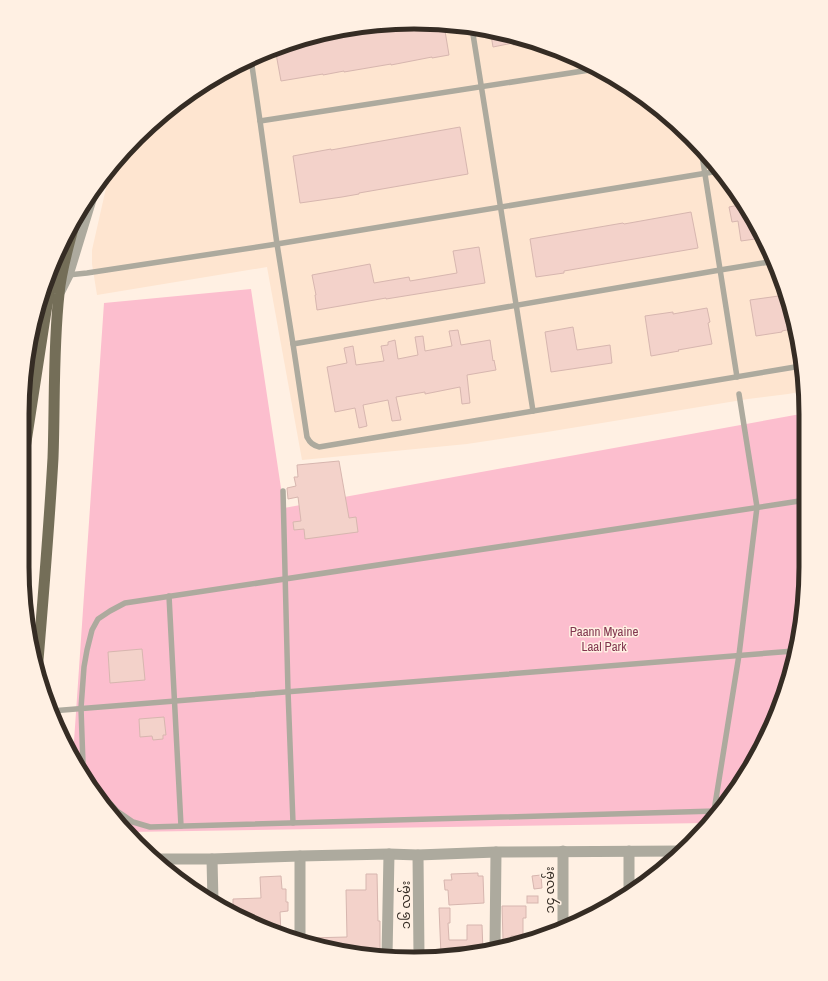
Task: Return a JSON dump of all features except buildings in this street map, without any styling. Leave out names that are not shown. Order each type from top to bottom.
[{"type":"main road","points":[[39,653],[50,508],[59,294],[64,261],[68,246]]},
{"type":"main road","points":[[29,422],[50,287]]},
{"type":"main road","points":[[38,329],[46,311],[59,294]]},
{"type":"street","points":[[59,294],[68,275],[88,210]]},
{"type":"street","name":"၁၄ လမ်း","points":[[563,851],[563,922]]},
{"type":"street","points":[[629,851],[629,886]]},
{"type":"street","points":[[164,859],[389,854],[418,855],[496,852],[673,851]]},
{"type":"street","points":[[495,944],[496,852]]},
{"type":"street","points":[[387,951],[389,854]]},
{"type":"street","name":"၁၆ လမ်း","points":[[418,855],[419,952]]},
{"type":"street","points":[[300,856],[300,935]]},
{"type":"street","points":[[212,859],[213,895]]},
{"type":"lane","points":[[473,33],[532,411]]},
{"type":"lane","points":[[252,65],[277,244],[307,437],[314,446],[327,446],[796,367]]},
{"type":"lane","points":[[260,121],[587,70]]},
{"type":"lane","points":[[703,160],[737,377]]},
{"type":"lane","points":[[68,275],[277,244],[712,171]]},
{"type":"lane","points":[[293,344],[768,263]]},
{"type":"lane","points":[[716,805],[739,655],[757,507],[739,394]]},
{"type":"lane","points":[[283,491],[293,823]]},
{"type":"lane","points":[[83,763],[81,708],[86,650],[92,630],[98,619],[110,610],[126,603],[799,501]]},
{"type":"lane","points":[[170,596],[181,826]]},
{"type":"lane","points":[[57,710],[790,651]]},
{"type":"lane","points":[[111,804],[118,811],[133,822],[150,826],[711,811]]},
{"type":"shaded area","points":[[414,29],[464,32],[489,36],[538,49],[561,58],[606,81],[628,94],[668,125],[703,160],[734,200],[770,267],[779,290],[792,339],[798,392],[467,444],[302,460],[267,267],[97,295],[92,264],[92,250],[107,182],[125,160],[160,125],[180,109],[200,94],[244,69],[290,49],[339,36],[364,32]]},
{"type":"green space","name":"Paann Myaine Laal Park","points":[[251,289],[284,508],[799,414],[799,567],[796,617],[792,642],[779,691],[759,737],[734,781],[703,821],[701,823],[135,832],[94,781],[74,746],[104,303]]}]
